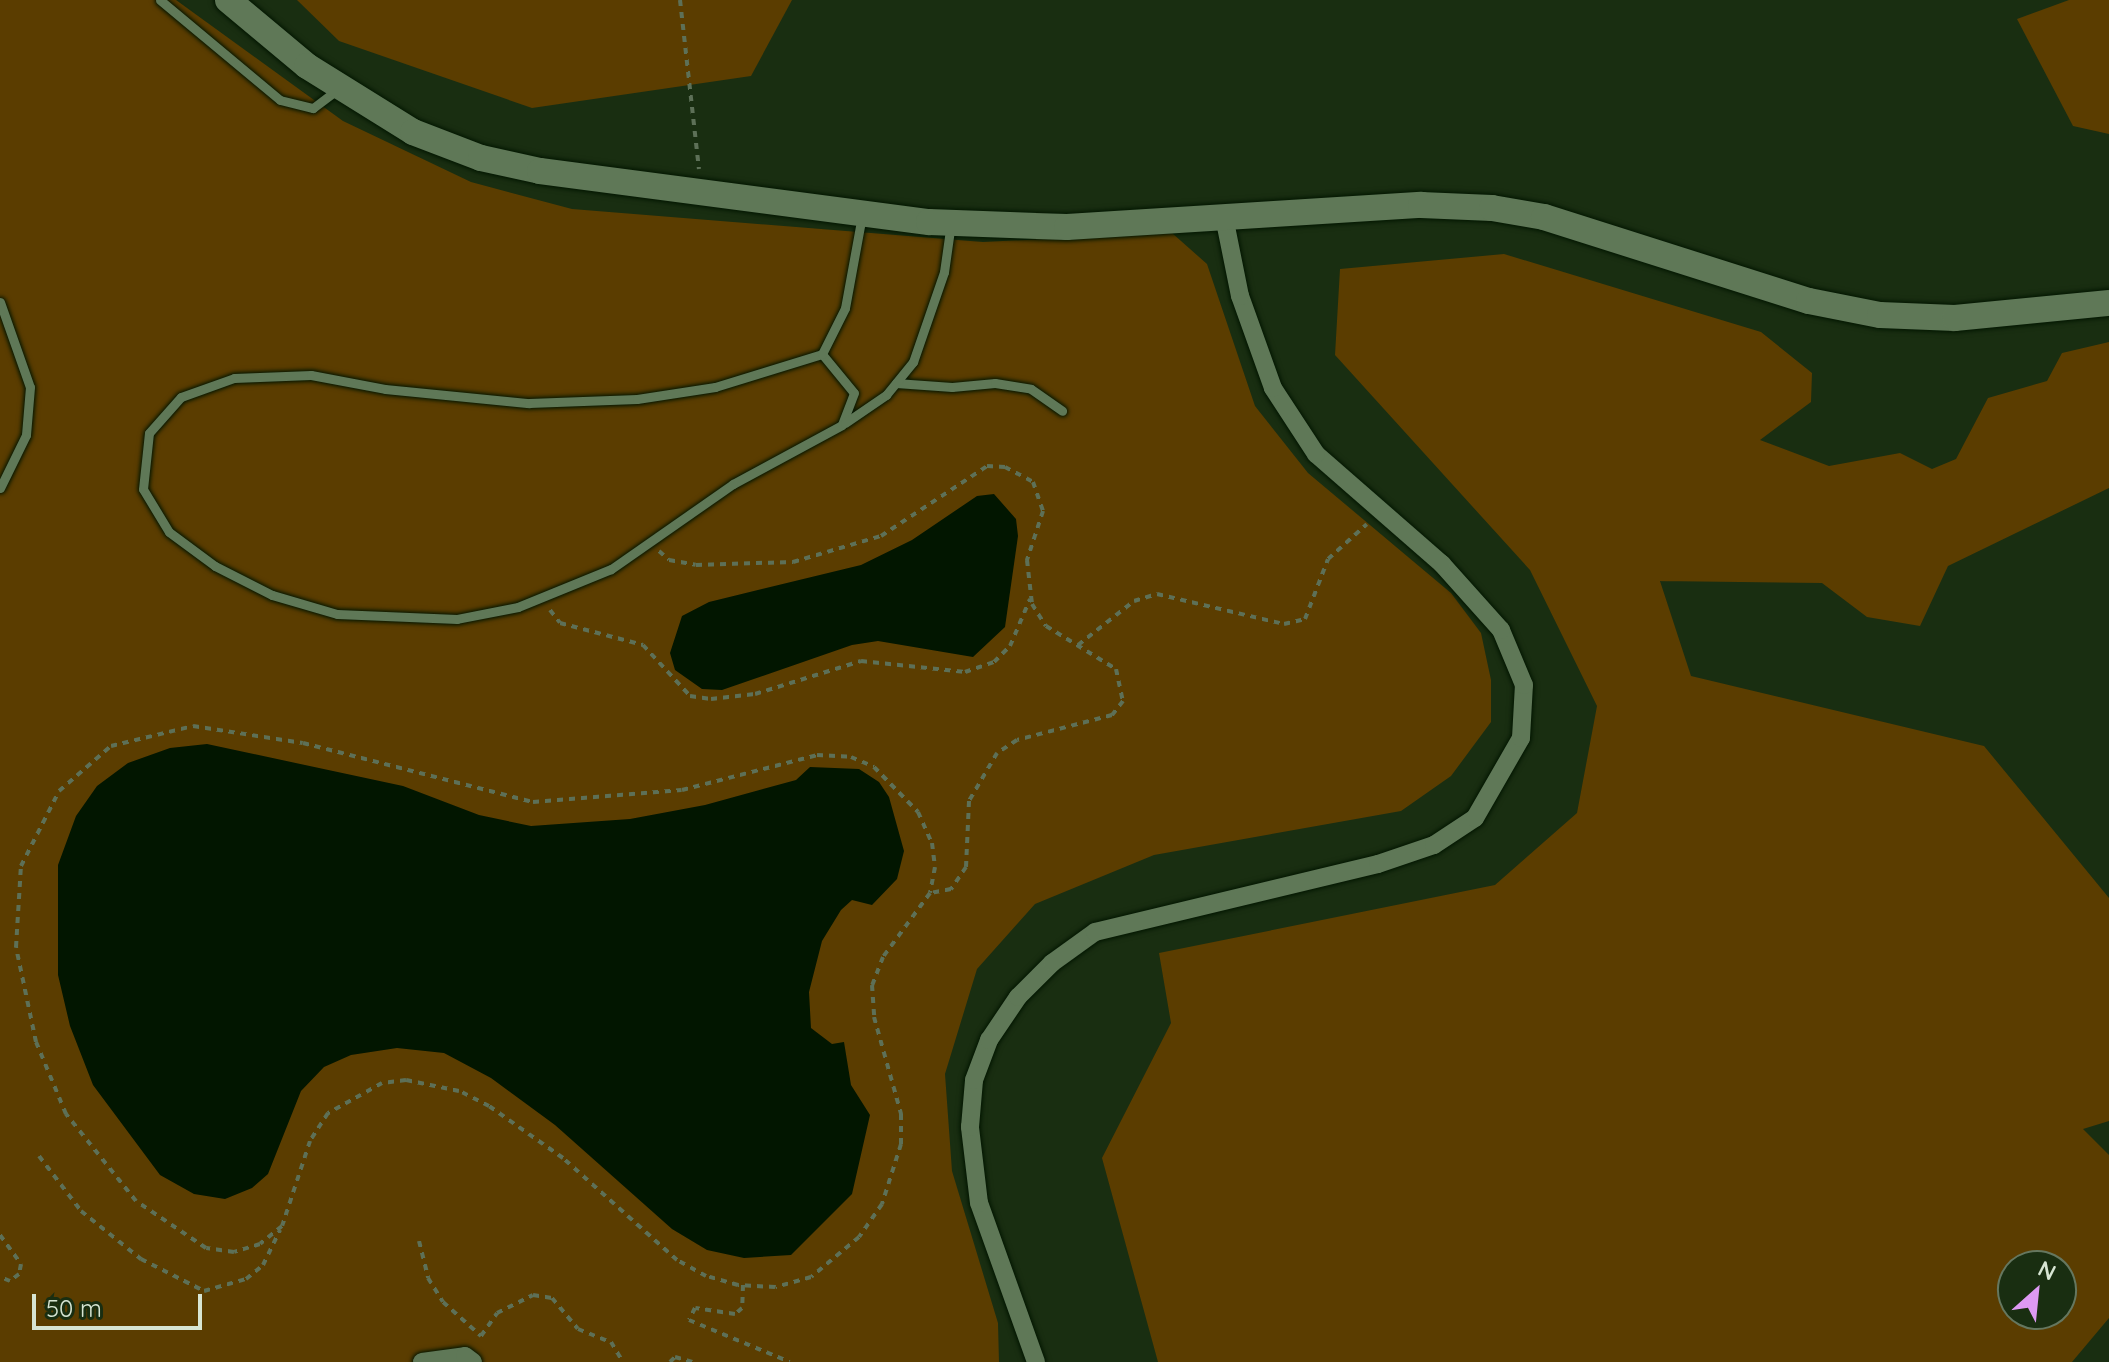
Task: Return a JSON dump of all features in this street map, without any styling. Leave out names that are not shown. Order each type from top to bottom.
[{"type":"main road","points":[[228,0],[340,88],[413,132],[481,158],[702,194],[862,215],[1067,227],[1421,205],[1492,208],[1544,217],[1809,301],[1880,315],[1955,318],[2109,303]]},
{"type":"street","points":[[1036,1362],[979,1203],[970,1127],[974,1080],[989,1040],[1018,997],[1052,963],[1095,932],[1378,864],[1434,845],[1475,818],[1521,738],[1524,685],[1501,630],[1442,564],[1316,454],[1273,388],[1240,296],[1224,217]]},
{"type":"street","points":[[422,1362],[465,1356],[472,1361]]},
{"type":"lane","points":[[160,0],[280,100],[313,108],[340,88]]},
{"type":"lane","points":[[862,215],[845,308],[822,354],[715,387],[637,399],[529,403],[385,389],[311,375],[234,378],[181,397],[149,433],[143,489],[169,532],[215,566],[272,595],[337,614],[400,621],[457,619],[542,598],[611,569],[733,484],[842,425],[896,383],[913,362],[932,316],[951,222]]},
{"type":"lane","points":[[0,302],[30,387],[26,435],[0,488]]},
{"type":"lane","points":[[822,354],[854,393],[842,425]]},
{"type":"lane","points":[[896,383],[1019,387],[1062,411]]},
{"type":"path","points":[[680,0],[702,194]]},
{"type":"path","points":[[647,542],[669,560],[696,565],[793,562],[881,536],[987,466],[1005,467],[1033,482],[1041,495],[1043,511],[1027,560],[1030,598],[1046,626],[1116,669],[1123,701],[1112,715],[1017,740],[997,753],[969,801],[966,867],[951,889],[930,893]]},
{"type":"path","points":[[1078,645],[1116,613],[1157,594],[1284,624],[1305,619],[1328,559],[1382,512]]},
{"type":"path","points":[[542,598],[560,623],[643,645],[690,696],[711,699],[755,694],[861,661],[965,672],[994,662],[1010,646],[1030,598]]},
{"type":"path","points":[[39,1156],[81,1211],[141,1259],[204,1291],[225,1289],[255,1272],[282,1226],[310,1141],[328,1113],[382,1083],[431,1082],[459,1091],[530,1134],[677,1260],[706,1276],[743,1285],[775,1287],[811,1277],[844,1253],[882,1204],[901,1144],[901,1114],[874,1017],[872,985],[883,957],[930,893],[932,843],[918,812],[896,784],[851,757],[790,759],[682,790],[533,802],[317,746],[193,726],[111,746],[59,791],[21,866],[16,947],[36,1042],[66,1114],[113,1179],[136,1201],[206,1248],[234,1252],[260,1244],[282,1226]]},
{"type":"path","points":[[0,1235],[21,1264],[19,1274],[0,1285]]},
{"type":"path","points":[[419,1241],[428,1278],[443,1302],[481,1336]]},
{"type":"path","points":[[0,1277],[10,1281]]},
{"type":"path","points":[[743,1285],[742,1308],[735,1314],[695,1308],[689,1320],[790,1362]]},
{"type":"path","points":[[472,1361],[481,1336],[497,1313],[533,1295],[552,1298],[578,1329],[611,1342],[623,1362]]},
{"type":"path","points":[[670,1362],[675,1357],[692,1362]]},
{"type":"shaded area","points":[[0,0],[176,0],[343,121],[471,182],[572,209],[983,242],[1172,233],[1207,264],[1255,406],[1308,473],[1451,593],[1481,633],[1491,680],[1491,722],[1451,776],[1401,811],[1154,855],[1035,904],[977,969],[945,1074],[952,1171],[998,1323],[999,1362],[0,1362]]},
{"type":"shaded area","points":[[297,0],[792,0],[751,76],[532,108],[339,41]]},
{"type":"shaded area","points":[[2069,0],[2109,0],[2109,134],[2073,126],[2017,19]]},
{"type":"shaded area","points":[[1504,254],[1761,332],[1812,373],[1811,402],[1760,440],[1829,466],[1900,453],[1932,469],[1956,459],[1988,398],[2047,381],[2062,353],[2109,342],[2109,488],[1948,566],[1920,626],[1867,617],[1822,583],[1660,581],[1691,676],[1984,746],[2109,898],[2109,1121],[2083,1129],[2109,1155],[2109,1318],[2072,1362],[1158,1362],[1102,1158],[1171,1023],[1159,953],[1495,885],[1577,813],[1597,706],[1530,570],[1335,355],[1340,269]]},
{"type":"shaded area","points":[[994,494],[1016,519],[1018,536],[1005,627],[973,657],[878,641],[852,645],[722,690],[702,689],[675,670],[670,653],[682,616],[709,602],[861,565],[912,540],[977,496]]},
{"type":"shaded area","points":[[207,744],[403,786],[479,815],[531,826],[630,819],[705,805],[796,780],[810,767],[859,769],[879,782],[889,797],[904,851],[897,879],[872,905],[852,900],[841,910],[822,941],[809,992],[811,1028],[832,1044],[844,1042],[851,1085],[870,1115],[852,1194],[791,1255],[744,1258],[707,1250],[672,1229],[555,1125],[491,1078],[444,1053],[397,1048],[351,1055],[324,1067],[301,1091],[268,1174],[252,1188],[225,1199],[194,1194],[160,1175],[93,1085],[70,1026],[58,975],[58,865],[76,816],[97,786],[128,763],[170,748]]}]
